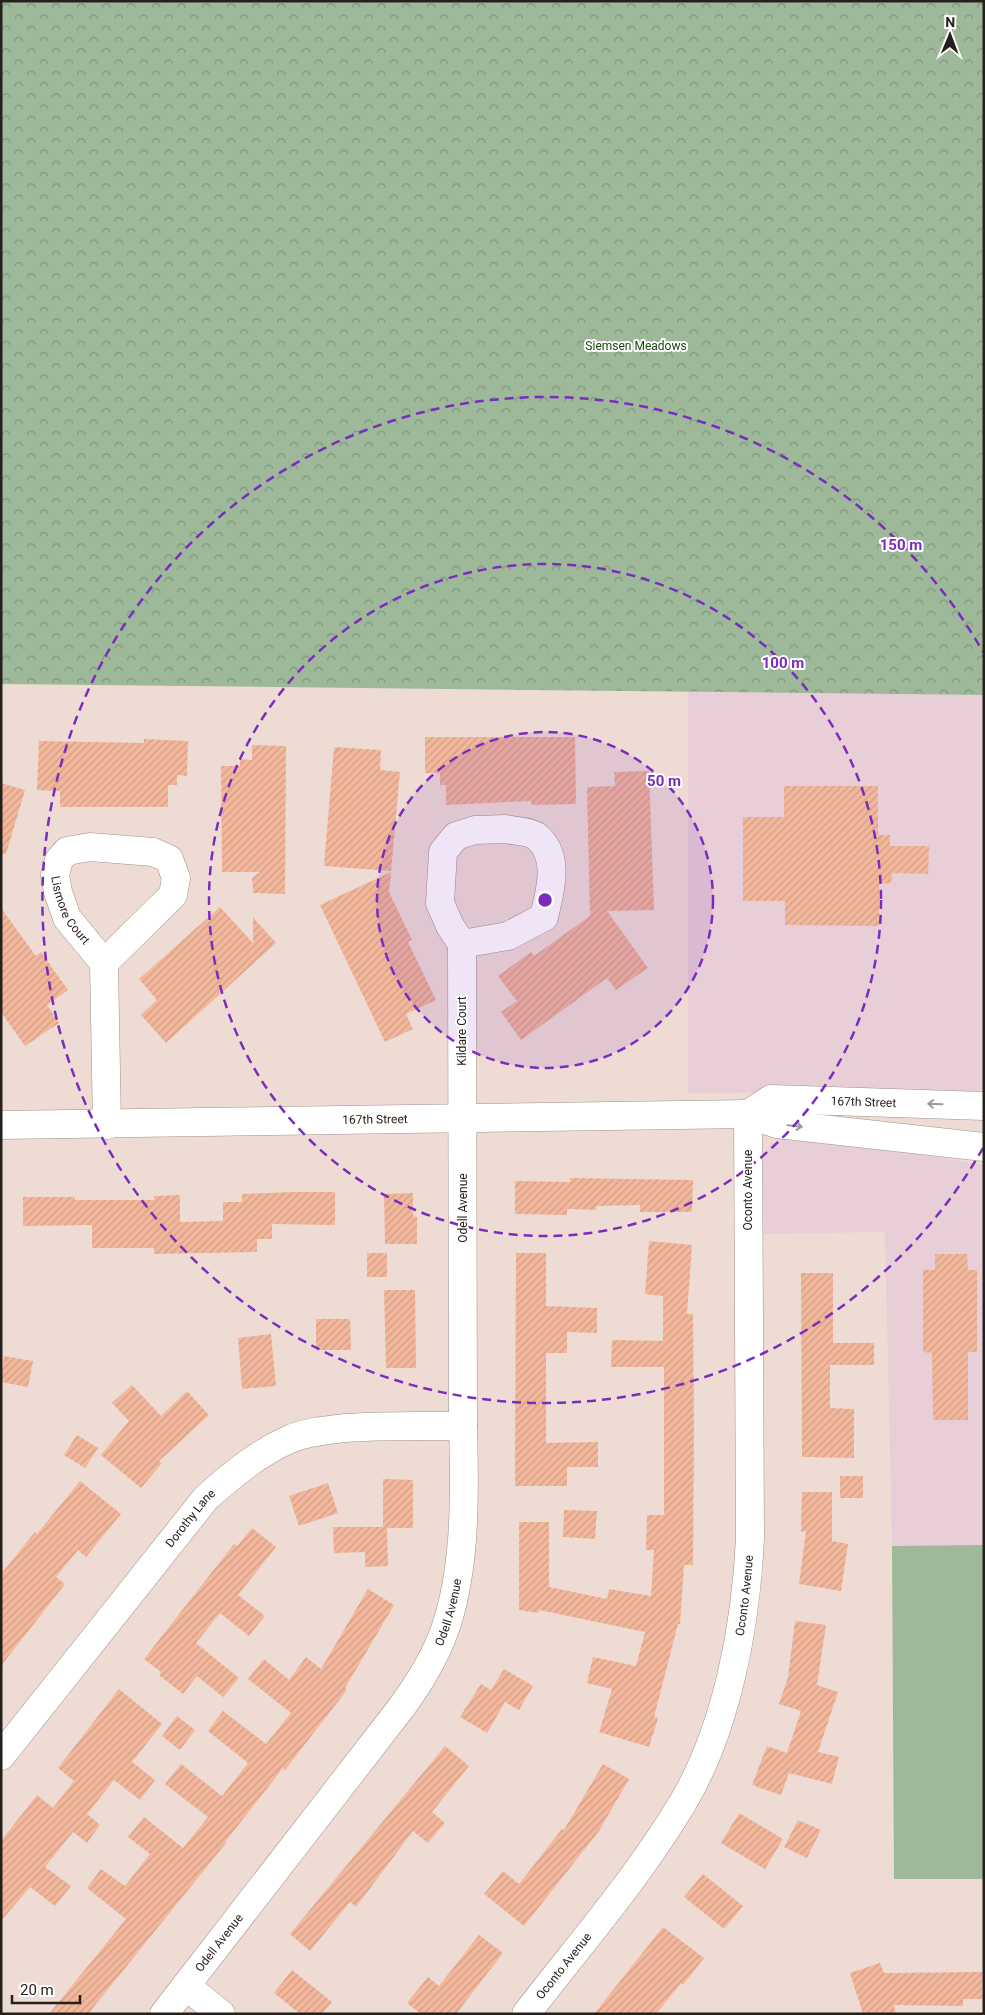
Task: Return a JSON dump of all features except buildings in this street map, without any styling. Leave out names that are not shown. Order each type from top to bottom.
[{"type":"street","points":[[506,829],[535,835],[549,854],[552,880],[544,917],[508,936],[462,944],[450,926],[440,903],[443,852],[456,836],[475,830],[506,829]]},
{"type":"street","name":"Lismore Court","points":[[90,847],[153,852],[169,859],[176,878],[173,895],[104,963],[67,918],[58,892],[55,876],[59,860],[68,851],[90,847]]},
{"type":"street","name":"Kildare Court","points":[[462,944],[462,1118]]},
{"type":"street","points":[[104,963],[107,1125]]},
{"type":"street","name":"167th Street","points":[[748,1114],[771,1099],[984,1106]]},
{"type":"street","name":"167th Street","points":[[1,1125],[107,1125],[748,1114],[777,1124],[984,1147]]},
{"type":"street","name":"Oconto Avenue","points":[[526,2014],[647,1858],[683,1803],[701,1765],[714,1731],[732,1672],[745,1608],[750,1538],[748,1114]]},
{"type":"street","name":"Odell Avenue","points":[[164,2014],[402,1708],[424,1676],[447,1620],[456,1583],[465,1498],[462,1118]]},
{"type":"street","name":"Dorothy Lane","points":[[1,1756],[206,1498],[234,1473],[263,1452],[292,1438],[326,1430],[384,1426],[464,1426]]},
{"type":"street","points":[[186,1986],[221,2014]]},
{"type":"shaded area","points":[[688,692],[984,695],[984,1088],[977,1091],[688,1093]]},
{"type":"shaded area","points":[[808,1135],[984,1165],[984,1545],[892,1546],[885,1232],[759,1234],[762,1157],[768,1147],[779,1138]]},
{"type":"green space","name":"Siemsen Meadows","points":[[1,1],[984,1],[984,695],[1,684]]},
{"type":"green space","points":[[984,1545],[984,1879],[894,1879],[892,1546]]}]
